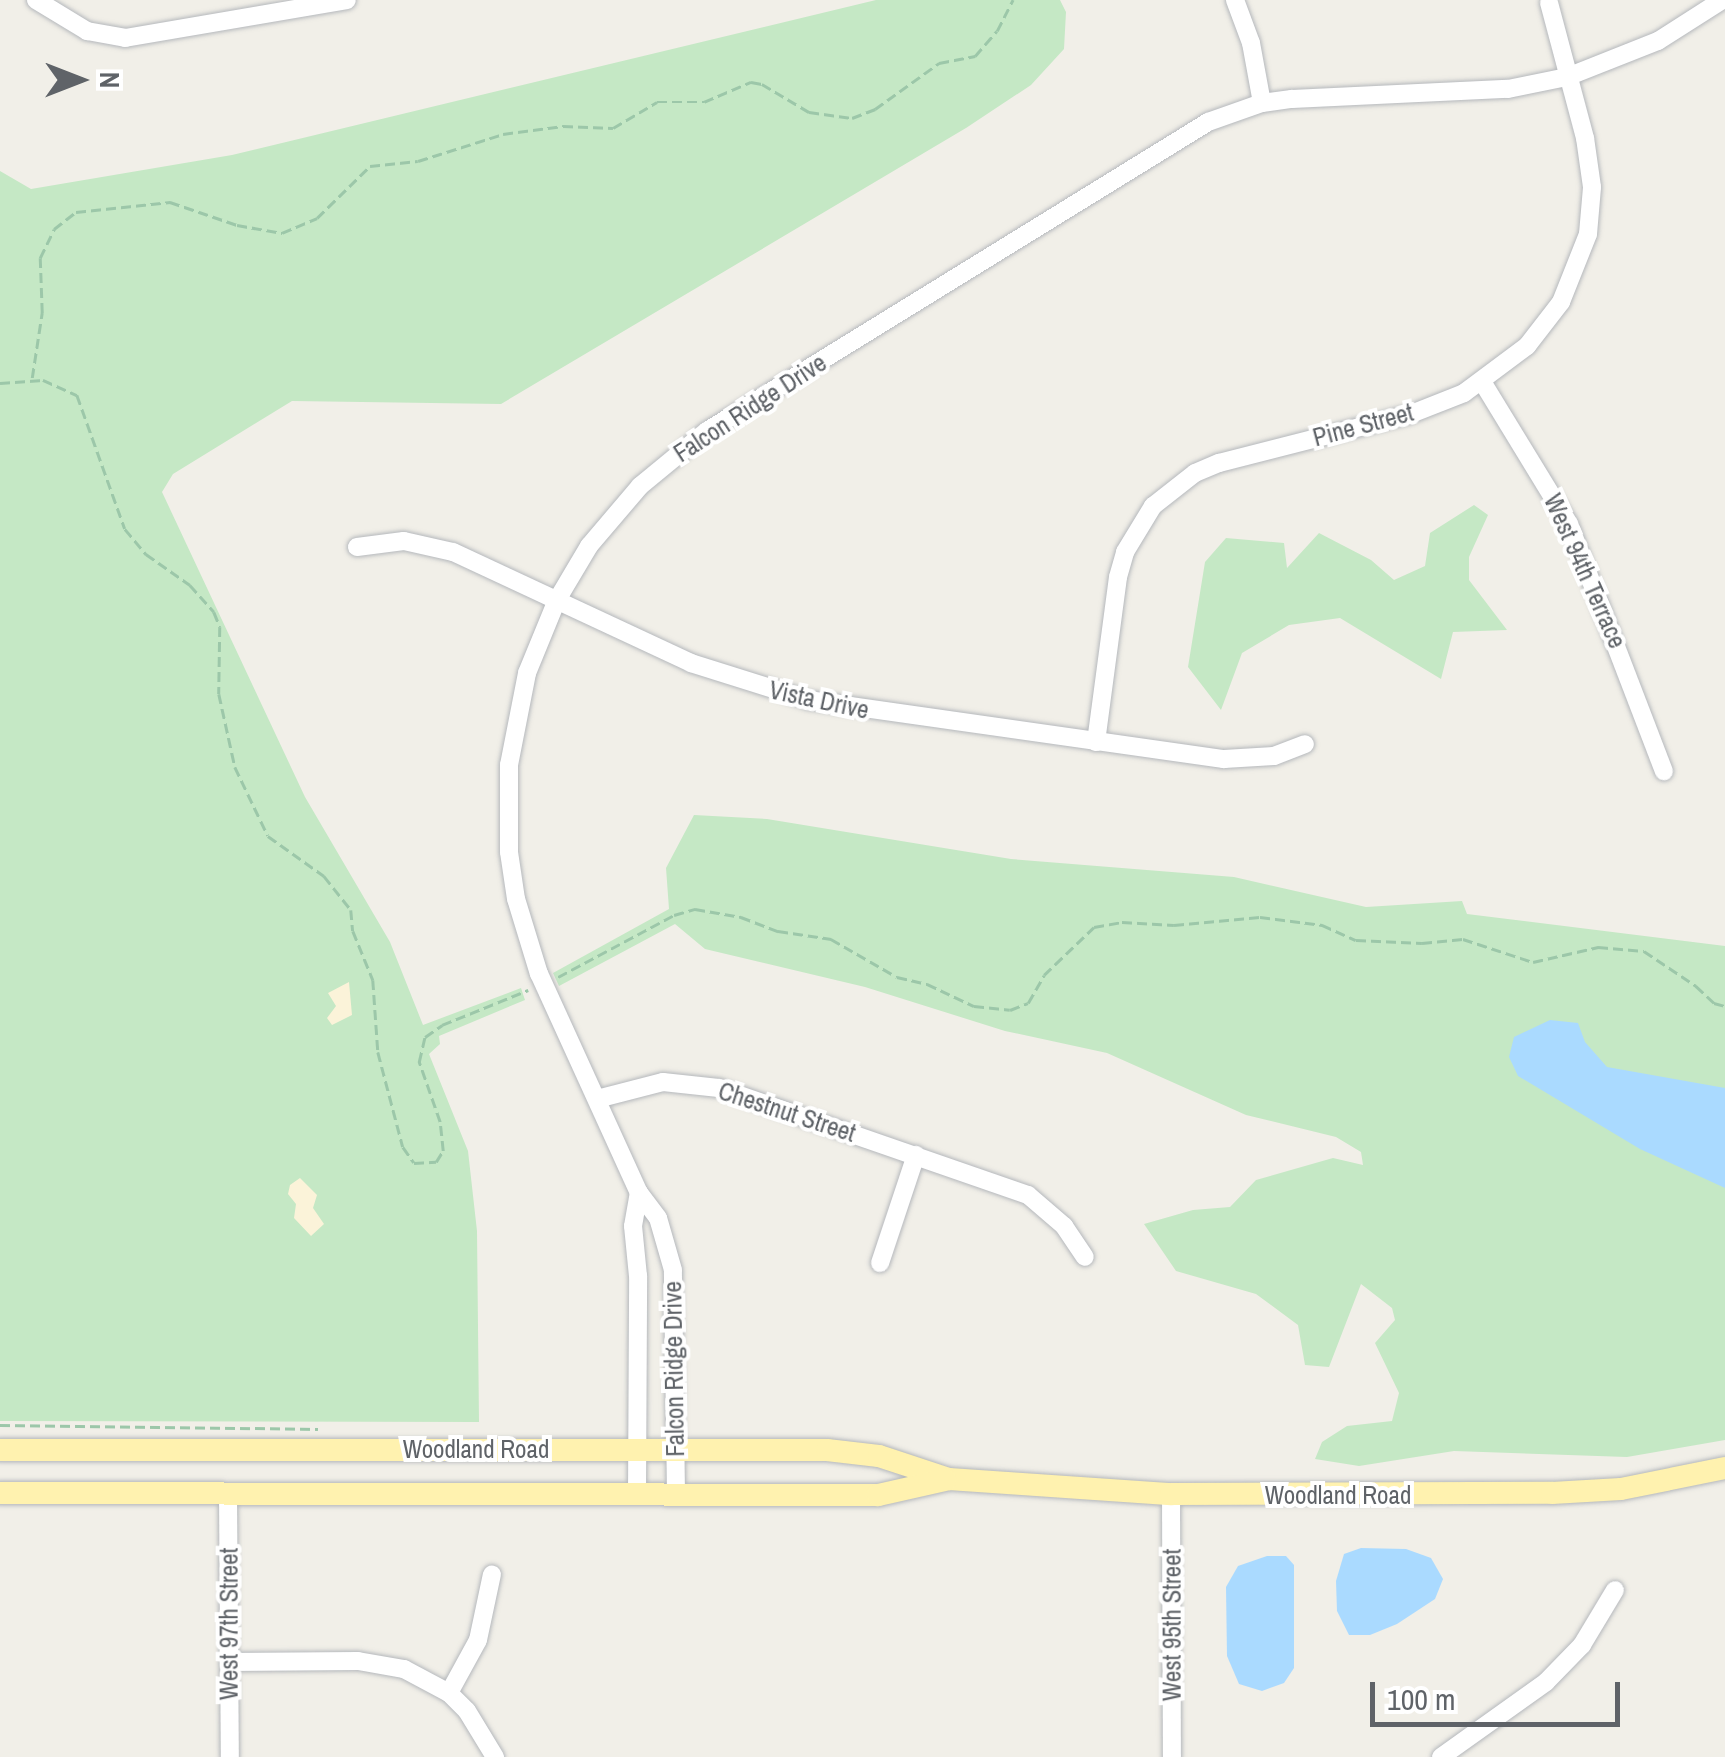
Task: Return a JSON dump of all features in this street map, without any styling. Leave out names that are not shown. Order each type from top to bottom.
[{"type":"main road","name":"Woodland Road","points":[[0,1450],[827,1450],[879,1456],[949,1480]]},
{"type":"main road","name":"Woodland Road","points":[[0,1493],[878,1494],[949,1480],[1171,1494],[1552,1493],[1621,1489],[1725,1468]]},
{"type":"street","points":[[36,0],[87,32],[125,38],[347,0]]},
{"type":"street","points":[[1235,0],[1251,44],[1262,103]]},
{"type":"street","name":"Falcon Ridge Drive","points":[[676,1494],[673,1270],[658,1218],[639,1193],[544,984],[516,899],[507,805],[516,718],[527,673],[557,600],[614,515],[669,460],[707,431],[1208,122],[1262,103],[1508,89],[1567,76],[1658,41],[1722,0]]},
{"type":"street","points":[[1548,3],[1567,76]]},
{"type":"street","name":"Pine Street","points":[[1096,742],[1126,552],[1138,528],[1173,488],[1220,463],[1412,414],[1483,383],[1528,346],[1546,324],[1572,279],[1588,234],[1589,162],[1567,76]]},
{"type":"street","name":"West 94th Terrace","points":[[1483,383],[1569,524],[1664,771]]},
{"type":"street","name":"Vista Drive","points":[[357,547],[404,541],[428,545],[494,568],[691,664],[778,692],[868,712],[1248,760],[1274,756],[1306,744]]},
{"type":"street","name":"Chestnut Street","points":[[597,1098],[635,1086],[692,1083],[719,1088],[1028,1195],[1064,1226],[1085,1257]]},
{"type":"street","points":[[880,1264],[916,1155]]},
{"type":"street","name":"Falcon Ridge Drive","points":[[637,1494],[638,1276],[634,1226],[639,1193]]},
{"type":"street","name":"West 97th Street","points":[[228,1492],[230,1757]]},
{"type":"street","name":"West 95th Street","points":[[1171,1494],[1172,1757]]},
{"type":"street","points":[[449,1693],[478,1640],[492,1574]]},
{"type":"street","points":[[1441,1757],[1546,1682],[1582,1646],[1615,1590]]},
{"type":"street","points":[[229,1662],[374,1663],[404,1670],[449,1693],[474,1720],[494,1757]]},
{"type":"path","points":[[32,380],[42,313],[40,258],[54,230],[76,212],[170,202],[236,225],[282,233],[317,218],[370,166],[418,161],[474,141],[520,132],[564,126],[613,128],[657,102],[704,102],[750,82],[827,118],[861,116],[940,63],[974,56],[997,31],[1013,0]]},
{"type":"path","points":[[0,384],[32,380],[64,387],[77,395],[125,529],[146,554],[190,586],[214,612],[220,627],[219,694],[235,767],[268,836],[324,876],[351,910],[353,931],[373,980],[378,1052],[403,1147],[414,1163],[436,1162],[443,1151],[440,1122],[419,1062],[425,1038],[442,1025],[544,984],[674,914],[694,909],[740,916],[793,934],[831,939],[897,977],[974,1006],[1010,1010],[1028,1003],[1044,975],[1094,927],[1122,922],[1174,925],[1260,917],[1322,925],[1356,940],[1422,943],[1463,939],[1533,962],[1598,946],[1644,951],[1696,986],[1714,1004],[1725,1006]]},
{"type":"green space","points":[[876,0],[1060,0],[1066,12],[1064,49],[1031,85],[966,128],[501,404],[292,401],[173,474],[162,492],[305,797],[390,942],[423,1025],[521,988],[525,1000],[439,1036],[440,1044],[429,1054],[468,1151],[477,1231],[479,1422],[0,1421],[0,171],[31,189],[232,155]]},
{"type":"green space","points":[[1474,505],[1488,515],[1469,557],[1469,580],[1507,630],[1453,632],[1441,679],[1340,618],[1289,625],[1242,653],[1221,710],[1188,667],[1205,562],[1226,538],[1284,543],[1287,568],[1319,533],[1371,560],[1394,580],[1425,566],[1430,533]]},
{"type":"green space","points":[[694,815],[767,819],[1011,859],[1234,877],[1366,907],[1462,901],[1467,914],[1725,946],[1725,1440],[1627,1457],[1454,1451],[1359,1466],[1315,1459],[1322,1442],[1347,1426],[1392,1421],[1399,1393],[1375,1343],[1395,1320],[1392,1308],[1361,1284],[1329,1367],[1305,1365],[1298,1325],[1256,1294],[1176,1271],[1144,1224],[1193,1210],[1230,1207],[1256,1180],[1333,1158],[1363,1165],[1361,1152],[1336,1137],[1246,1115],[1107,1053],[1005,1031],[865,987],[705,949],[675,924],[559,986],[553,973],[669,909],[666,868]]},
{"type":"sand","points":[[349,982],[352,1015],[332,1025],[327,1018],[336,1006],[328,993]]},
{"type":"sand","points":[[300,1178],[317,1195],[313,1208],[324,1224],[311,1236],[294,1218],[296,1204],[288,1194],[290,1185]]},
{"type":"water","points":[[1550,1020],[1578,1023],[1585,1042],[1607,1067],[1725,1088],[1725,1188],[1640,1149],[1518,1076],[1509,1057],[1514,1037]]},
{"type":"water","points":[[1361,1548],[1406,1549],[1431,1558],[1443,1579],[1435,1599],[1397,1624],[1370,1635],[1349,1635],[1337,1611],[1336,1581],[1344,1554]]},
{"type":"water","points":[[1267,1556],[1286,1556],[1294,1565],[1294,1668],[1284,1683],[1262,1691],[1239,1684],[1227,1656],[1226,1587],[1238,1566]]}]
